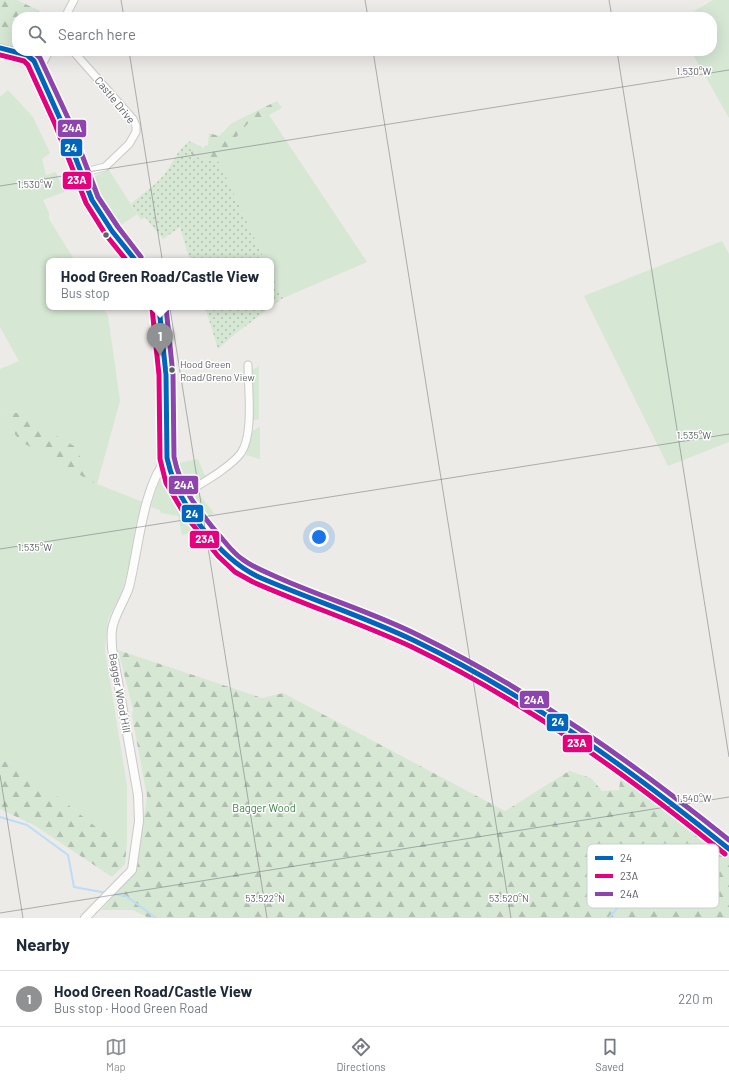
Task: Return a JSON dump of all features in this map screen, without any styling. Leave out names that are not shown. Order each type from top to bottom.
[{"type":"street","points":[[68,12],[74,0]]},
{"type":"street","points":[[0,48],[12,51]]},
{"type":"street","points":[[28,56],[34,61],[39,71],[73,149],[92,200],[112,231],[134,258]]},
{"type":"street","points":[[39,71],[46,56]]},
{"type":"street","name":"Castle Drive","points":[[78,56],[133,119],[136,126],[134,138],[105,167],[81,173]]},
{"type":"street","points":[[158,310],[166,375],[167,458],[174,482],[190,512],[229,557],[240,566],[289,590],[415,640],[526,699],[658,791],[729,849]]},
{"type":"street","points":[[181,496],[233,462],[241,453],[245,445],[248,427],[248,365]]},
{"type":"street","name":"Bagger Wood Hill","points":[[85,918],[132,870],[139,821],[138,795],[112,648],[112,628],[126,596],[137,556],[149,495],[160,467],[167,458]]},
{"type":"green space","points":[[0,0],[17,0],[40,11],[12,12],[12,31],[4,32],[0,28]]},
{"type":"green space","points":[[713,0],[729,0],[729,118],[694,56],[717,56],[717,12],[693,12]]},
{"type":"green space","points":[[0,28],[4,32],[12,31],[12,46],[0,43]]},
{"type":"green space","points":[[8,90],[33,117],[50,153],[42,159],[46,175],[56,172],[64,192],[43,200],[49,213],[49,219],[73,258],[46,258],[46,310],[105,310],[108,316],[120,401],[97,484],[143,502],[136,524],[129,564],[122,592],[108,619],[105,650],[127,786],[127,843],[96,827],[18,765],[0,760],[0,414],[20,441],[17,413],[0,411],[0,369],[19,361],[0,327],[0,97]]},
{"type":"green space","points":[[277,101],[282,108],[269,115],[251,120],[221,155],[219,162],[201,159],[190,154],[190,141],[203,148],[208,145],[209,133],[219,136],[232,123]]},
{"type":"green space","points":[[269,115],[367,262],[283,298],[274,280],[274,258],[264,258],[219,162],[221,155],[251,120]]},
{"type":"green space","points":[[190,141],[191,154],[201,159],[219,162],[264,258],[189,258],[180,227],[163,239],[145,217],[141,220],[131,204],[164,175],[178,152]]},
{"type":"green space","points":[[109,170],[137,214],[117,228],[94,196],[89,179]]},
{"type":"green space","points":[[722,241],[729,254],[729,442],[668,466],[584,296]]},
{"type":"green space","points":[[274,280],[283,298],[274,305]]},
{"type":"green space","points":[[206,310],[267,310],[235,334],[218,349]]},
{"type":"green space","points":[[259,366],[259,419],[252,421],[252,370]]},
{"type":"green space","points":[[0,411],[17,413],[74,446],[96,484],[20,441],[0,414]]},
{"type":"green space","points":[[260,426],[260,459],[246,455],[253,431]]},
{"type":"green space","points":[[198,459],[205,476],[188,485],[182,484],[173,464]]},
{"type":"green space","points":[[165,471],[188,515],[201,530],[182,535],[178,516],[161,513],[160,510],[151,507],[161,474]]},
{"type":"green space","points":[[195,492],[198,493],[214,513],[204,521],[191,504],[191,496]]},
{"type":"green space","name":"Bagger Wood","points":[[118,650],[262,698],[283,693],[505,811],[569,771],[591,778],[602,791],[619,790],[621,775],[655,794],[716,844],[587,844],[587,908],[719,908],[719,847],[729,855],[729,918],[149,918],[133,910],[101,910],[136,872],[147,796],[132,716],[133,709]]},
{"type":"green space","points":[[0,760],[18,765],[96,827],[127,843],[125,864],[112,877],[34,825],[0,809]]},
{"type":"waterway","points":[[0,817],[27,825],[68,855],[74,887],[107,893]]},
{"type":"waterway","points":[[113,894],[126,896],[156,918]]},
{"type":"waterway","points":[[609,918],[617,908]]},
{"type":"transit line","name":"24","points":[[0,48],[12,51]]},
{"type":"transit line","name":"23A","points":[[0,55],[24,61],[28,65],[55,124],[86,203],[106,235],[125,258]]},
{"type":"transit line","name":"24","points":[[28,56],[34,61],[61,121],[92,200],[112,231],[134,258]]},
{"type":"transit line","name":"24A","points":[[38,56],[68,118],[98,197],[118,227],[141,257]]},
{"type":"transit line","name":"23A","points":[[152,310],[159,375],[160,459],[166,483],[185,515],[218,556],[235,572],[253,582],[412,647],[495,691],[613,768],[712,844]]},
{"type":"transit line","name":"24","points":[[159,310],[166,375],[167,458],[172,475],[190,511],[202,528],[230,558],[261,578],[396,632],[457,662],[539,710],[578,736],[655,791],[729,849]]},
{"type":"transit line","name":"24A","points":[[166,310],[173,375],[174,457],[177,468],[181,479],[197,508],[236,554],[247,563],[263,571],[404,628],[502,680],[580,729],[656,783],[729,840]]},
{"type":"transit line","name":"23A","points":[[719,849],[725,854]]},
{"type":"place","name":"Hood Green Road/Castle View","points":[[160,356]]},
{"type":"place","name":"Hood Green Road/Greno View","points":[[172,370]]}]
